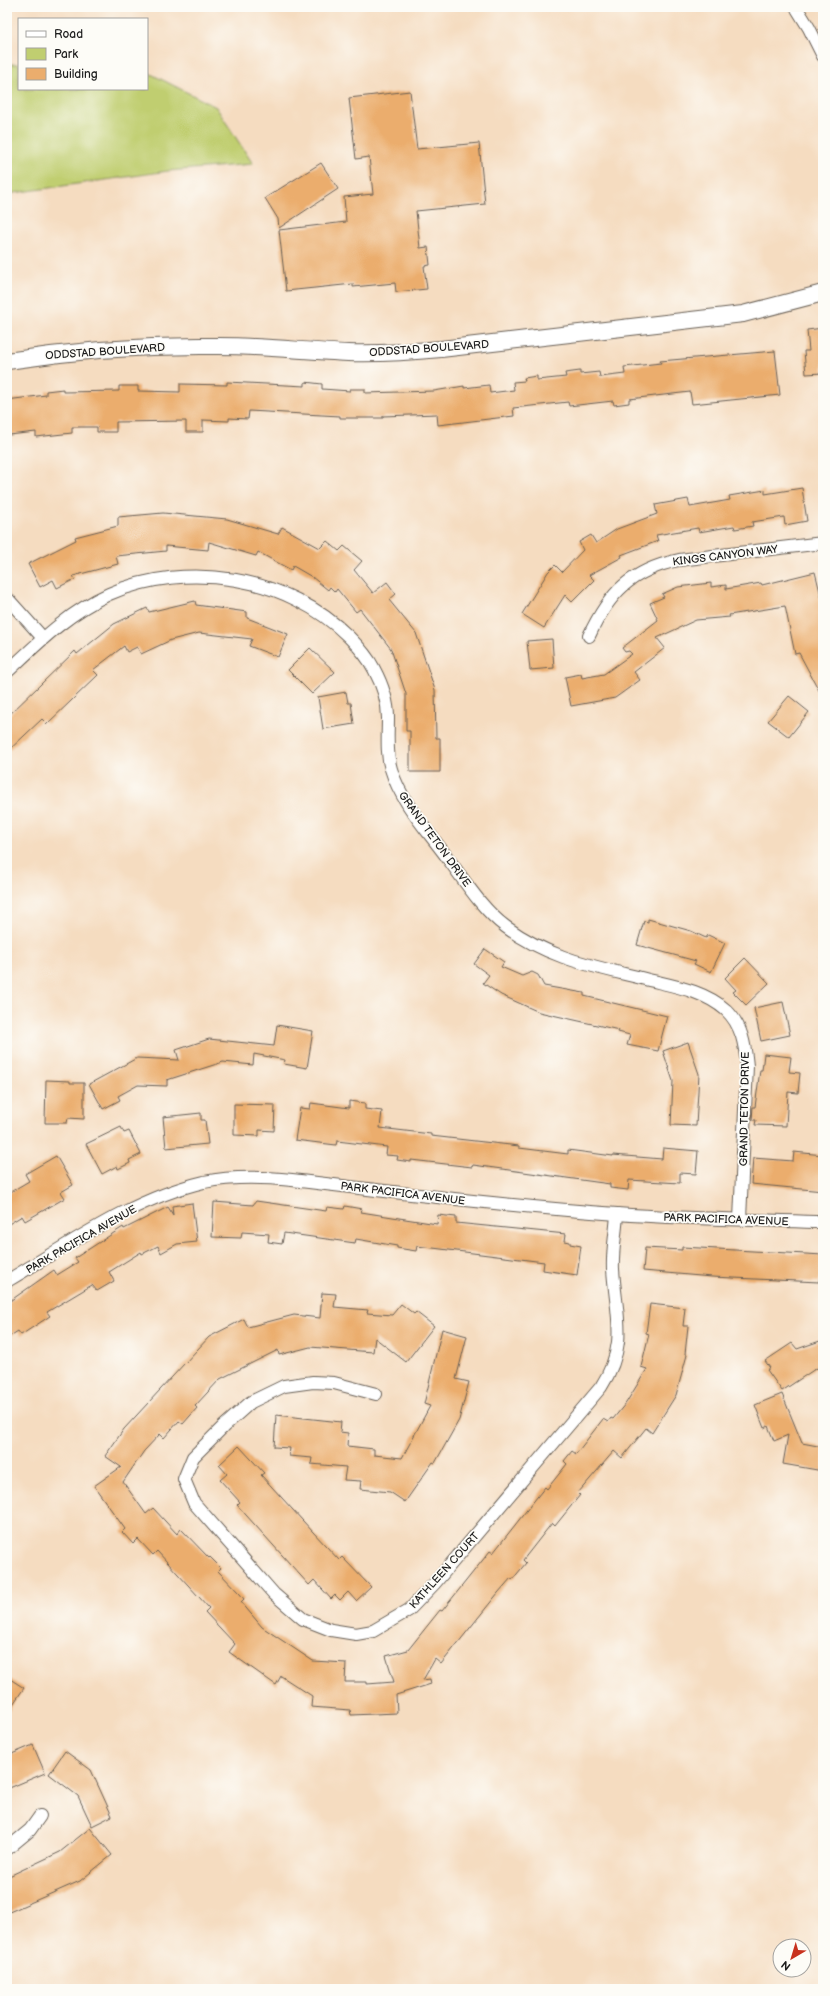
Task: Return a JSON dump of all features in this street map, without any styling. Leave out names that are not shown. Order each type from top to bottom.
[{"type":"street","points":[[796,7],[809,28],[823,56]]},
{"type":"street","name":"ODDSTAD BOULEVARD","points":[[7,361],[78,351],[174,346],[263,348],[349,353],[394,353],[441,349],[736,315],[784,305],[823,293]]},
{"type":"street","name":"KINGS CANYON WAY","points":[[589,636],[610,599],[624,584],[642,571],[660,564],[679,560],[823,543]]},
{"type":"street","name":"GRAND TETON DRIVE","points":[[7,672],[43,638],[85,606],[110,594],[139,584],[167,579],[198,577],[229,579],[260,585],[287,594],[314,608],[338,626],[358,645],[373,666],[384,690],[388,716],[387,742],[390,768],[399,790],[480,901],[501,923],[526,941],[551,954],[580,963],[693,991],[712,1000],[728,1012],[739,1027],[745,1044],[747,1066],[740,1219]]},
{"type":"street","points":[[7,598],[43,638]]},
{"type":"street","name":"PARK PACIFICA AVENUE","points":[[7,1281],[120,1214],[176,1190],[205,1182],[235,1178],[264,1177],[508,1205],[617,1214],[823,1222]]},
{"type":"street","name":"KATHLEEN COURT","points":[[376,1394],[334,1383],[313,1382],[284,1386],[250,1402],[193,1457],[184,1478],[194,1504],[274,1594],[303,1619],[331,1630],[356,1634],[373,1631],[409,1610],[439,1578],[601,1387],[612,1370],[617,1353],[619,1335],[613,1267],[617,1214]]},
{"type":"street","points":[[7,1849],[30,1830],[40,1816]]},
{"type":"green space","points":[[7,64],[18,64],[18,90],[148,90],[148,73],[216,107],[253,164],[168,171],[7,194]]},
{"type":"building","points":[[410,91],[417,149],[479,143],[485,204],[416,211],[420,248],[428,247],[430,265],[424,266],[427,289],[396,292],[395,283],[353,287],[353,284],[286,291],[279,230],[346,222],[344,197],[373,194],[369,157],[356,159],[349,98]]},
{"type":"building","points":[[321,163],[338,189],[279,228],[278,219],[265,198]]},
{"type":"building","points":[[823,328],[823,373],[806,374],[804,351],[809,351],[807,330]]},
{"type":"building","points":[[775,351],[780,395],[692,404],[690,392],[629,399],[629,403],[614,405],[613,401],[569,406],[568,402],[513,408],[514,416],[438,425],[437,414],[383,416],[383,418],[340,418],[340,416],[249,411],[248,419],[229,418],[229,421],[203,420],[203,432],[186,432],[186,421],[116,422],[116,432],[97,432],[97,427],[72,427],[72,433],[36,437],[36,432],[9,435],[7,427],[7,400],[46,395],[46,391],[63,389],[63,392],[119,391],[119,386],[138,386],[138,391],[180,392],[180,384],[227,385],[227,382],[305,386],[305,382],[322,384],[322,389],[350,391],[350,389],[365,389],[365,393],[434,391],[464,386],[464,388],[489,385],[490,393],[514,390],[513,382],[525,381],[524,378],[537,376],[537,380],[566,377],[565,373],[580,371],[580,374],[599,372],[600,377],[625,374],[624,367],[661,363],[660,361]]},
{"type":"building","points":[[802,488],[807,521],[785,525],[784,517],[752,522],[753,526],[735,529],[734,526],[699,532],[698,528],[656,535],[658,541],[621,555],[622,557],[589,575],[594,580],[572,602],[565,595],[544,628],[522,614],[548,572],[555,565],[562,572],[583,550],[579,542],[591,535],[596,543],[617,529],[657,514],[655,505],[688,499],[690,507],[730,500],[729,496],[765,490],[765,494]]},
{"type":"building","points":[[163,513],[227,519],[278,534],[282,527],[320,548],[327,541],[339,551],[344,546],[362,561],[354,570],[373,593],[387,582],[396,594],[389,600],[416,633],[435,690],[436,738],[440,738],[440,772],[410,772],[410,731],[406,731],[406,694],[391,649],[360,609],[356,612],[337,589],[335,592],[330,587],[328,590],[312,577],[293,566],[291,570],[258,552],[256,556],[209,542],[208,550],[166,546],[166,551],[116,556],[118,564],[73,576],[75,579],[57,588],[53,580],[40,587],[28,564],[76,540],[75,537],[118,526],[118,517]]},
{"type":"building","points":[[815,572],[823,604],[823,698],[799,653],[795,654],[785,606],[729,615],[730,617],[696,620],[657,638],[665,648],[634,672],[640,680],[615,698],[571,706],[565,677],[581,674],[582,678],[604,674],[632,654],[629,651],[625,652],[622,648],[658,620],[650,603],[664,597],[662,594],[678,587],[711,583],[711,587],[726,585],[726,589],[761,583],[762,585]]},
{"type":"building","points":[[195,601],[196,605],[247,612],[247,618],[288,634],[278,657],[249,646],[252,639],[199,633],[171,640],[141,654],[137,647],[127,652],[124,646],[93,670],[98,675],[47,724],[42,719],[7,752],[7,717],[75,651],[77,654],[114,624],[147,608],[149,612]]},
{"type":"building","points":[[552,639],[554,668],[530,670],[527,641]]},
{"type":"building","points":[[310,648],[335,672],[312,694],[288,670]]},
{"type":"building","points":[[346,692],[348,703],[351,703],[354,724],[323,729],[318,697]]},
{"type":"building","points":[[789,696],[809,712],[789,737],[768,721]]},
{"type":"building","points":[[648,919],[691,931],[706,938],[708,935],[725,943],[711,972],[694,964],[696,961],[637,945],[644,921],[648,922]]},
{"type":"building","points":[[485,949],[504,962],[501,967],[522,976],[532,972],[538,975],[544,986],[584,993],[584,996],[667,1016],[658,1051],[627,1045],[630,1035],[618,1032],[619,1030],[539,1012],[501,995],[483,983],[489,975],[474,964]]},
{"type":"building","points":[[745,958],[769,983],[746,1005],[733,992],[736,990],[725,978]]},
{"type":"building","points":[[783,1002],[790,1035],[761,1041],[754,1008]]},
{"type":"building","points":[[277,1025],[313,1031],[307,1068],[284,1064],[285,1060],[254,1054],[253,1065],[223,1062],[167,1080],[167,1086],[138,1085],[118,1096],[120,1100],[103,1109],[89,1084],[137,1058],[179,1060],[176,1050],[209,1039],[274,1046]]},
{"type":"building","points":[[688,1042],[699,1074],[696,1126],[671,1125],[673,1081],[663,1051]]},
{"type":"building","points":[[764,1054],[791,1057],[789,1072],[800,1073],[798,1093],[788,1092],[786,1126],[755,1125],[756,1120],[752,1120],[753,1107],[755,1107],[760,1070],[762,1070]]},
{"type":"building","points":[[46,1080],[84,1083],[84,1119],[68,1118],[67,1123],[45,1123]]},
{"type":"building","points":[[349,1101],[365,1103],[365,1109],[382,1111],[380,1128],[431,1134],[431,1136],[519,1146],[519,1148],[568,1154],[568,1150],[613,1156],[662,1159],[663,1148],[698,1151],[696,1174],[680,1173],[680,1183],[629,1180],[628,1190],[610,1188],[610,1184],[473,1165],[472,1167],[411,1160],[411,1162],[397,1160],[398,1156],[386,1155],[387,1147],[337,1141],[336,1145],[295,1140],[300,1108],[310,1109],[311,1103],[349,1108]]},
{"type":"building","points":[[234,1104],[275,1105],[274,1131],[259,1130],[259,1136],[234,1135]]},
{"type":"building","points":[[201,1113],[201,1120],[205,1120],[208,1144],[166,1148],[163,1117]]},
{"type":"building","points":[[121,1127],[124,1133],[129,1131],[141,1154],[129,1160],[130,1163],[118,1169],[117,1166],[102,1174],[86,1144]]},
{"type":"building","points":[[794,1152],[823,1155],[823,1191],[751,1184],[753,1158],[793,1161]]},
{"type":"building","points":[[56,1156],[73,1185],[61,1192],[65,1198],[25,1221],[22,1216],[7,1225],[7,1194],[29,1181],[25,1174]]},
{"type":"building","points":[[256,1201],[326,1211],[327,1207],[344,1209],[345,1206],[362,1209],[361,1212],[437,1224],[438,1215],[456,1217],[456,1223],[566,1234],[565,1241],[570,1242],[570,1244],[581,1246],[577,1275],[543,1270],[544,1262],[417,1246],[416,1251],[356,1239],[355,1243],[284,1233],[282,1244],[268,1242],[269,1234],[242,1232],[241,1238],[212,1237],[214,1202],[253,1205]]},
{"type":"building","points":[[192,1203],[197,1242],[177,1244],[161,1253],[158,1246],[142,1254],[141,1252],[109,1272],[114,1281],[97,1291],[92,1285],[47,1312],[50,1316],[21,1335],[18,1331],[7,1338],[7,1303],[54,1270],[57,1275],[78,1262],[75,1258],[123,1227],[124,1229],[168,1207],[173,1215],[172,1206]]},
{"type":"building","points":[[682,1247],[823,1255],[823,1273],[820,1273],[819,1282],[712,1277],[643,1271],[645,1248],[682,1250]]},
{"type":"building","points":[[322,1293],[336,1294],[334,1307],[368,1310],[367,1313],[392,1315],[401,1304],[414,1314],[416,1312],[434,1326],[406,1362],[375,1338],[373,1352],[310,1347],[279,1355],[278,1350],[220,1379],[195,1406],[197,1408],[183,1424],[179,1421],[164,1438],[160,1434],[144,1451],[123,1482],[146,1514],[153,1508],[177,1534],[181,1529],[209,1558],[210,1557],[221,1568],[218,1571],[244,1599],[241,1602],[262,1627],[313,1661],[346,1663],[345,1682],[367,1682],[367,1684],[394,1682],[386,1656],[408,1650],[440,1610],[442,1611],[490,1551],[493,1553],[545,1487],[547,1489],[567,1464],[564,1461],[572,1451],[576,1454],[603,1419],[608,1422],[611,1418],[613,1419],[626,1403],[647,1369],[641,1367],[649,1334],[646,1333],[650,1304],[685,1308],[683,1326],[688,1326],[685,1354],[687,1355],[676,1395],[652,1433],[646,1428],[622,1458],[614,1451],[578,1493],[580,1495],[555,1526],[552,1523],[523,1560],[526,1563],[512,1580],[511,1578],[498,1593],[441,1664],[435,1659],[423,1680],[430,1679],[431,1684],[396,1695],[397,1713],[351,1715],[350,1710],[311,1707],[312,1696],[281,1676],[276,1685],[229,1652],[235,1644],[205,1612],[209,1608],[157,1551],[153,1555],[138,1539],[133,1544],[122,1532],[125,1529],[94,1486],[121,1467],[105,1456],[124,1429],[209,1337],[244,1319],[248,1327],[294,1315],[320,1318]]},
{"type":"building","points":[[442,1329],[467,1336],[456,1379],[469,1382],[459,1420],[435,1463],[433,1462],[405,1502],[390,1492],[360,1489],[361,1481],[344,1480],[346,1467],[311,1464],[312,1458],[289,1456],[290,1448],[274,1447],[276,1415],[341,1422],[340,1432],[348,1433],[347,1446],[374,1449],[374,1455],[402,1458],[430,1406],[424,1404]]},
{"type":"building","points":[[823,1340],[823,1366],[815,1369],[782,1391],[767,1370],[770,1368],[765,1361],[792,1343],[797,1349]]},
{"type":"building","points":[[782,1394],[802,1443],[823,1447],[823,1471],[783,1464],[788,1435],[774,1441],[768,1426],[764,1428],[755,1405]]},
{"type":"building","points":[[239,1446],[264,1473],[261,1475],[339,1560],[342,1557],[371,1587],[356,1601],[348,1592],[340,1600],[335,1595],[331,1599],[314,1580],[309,1585],[237,1505],[240,1502],[220,1480],[227,1474],[219,1465]]},
{"type":"building","points":[[7,1677],[24,1688],[7,1713]]},
{"type":"building","points":[[33,1745],[45,1773],[7,1789],[7,1756]]},
{"type":"building","points":[[65,1751],[91,1770],[112,1816],[92,1826],[78,1796],[49,1774]]},
{"type":"building","points":[[90,1828],[112,1855],[80,1881],[7,1913],[7,1877],[60,1852]]}]
